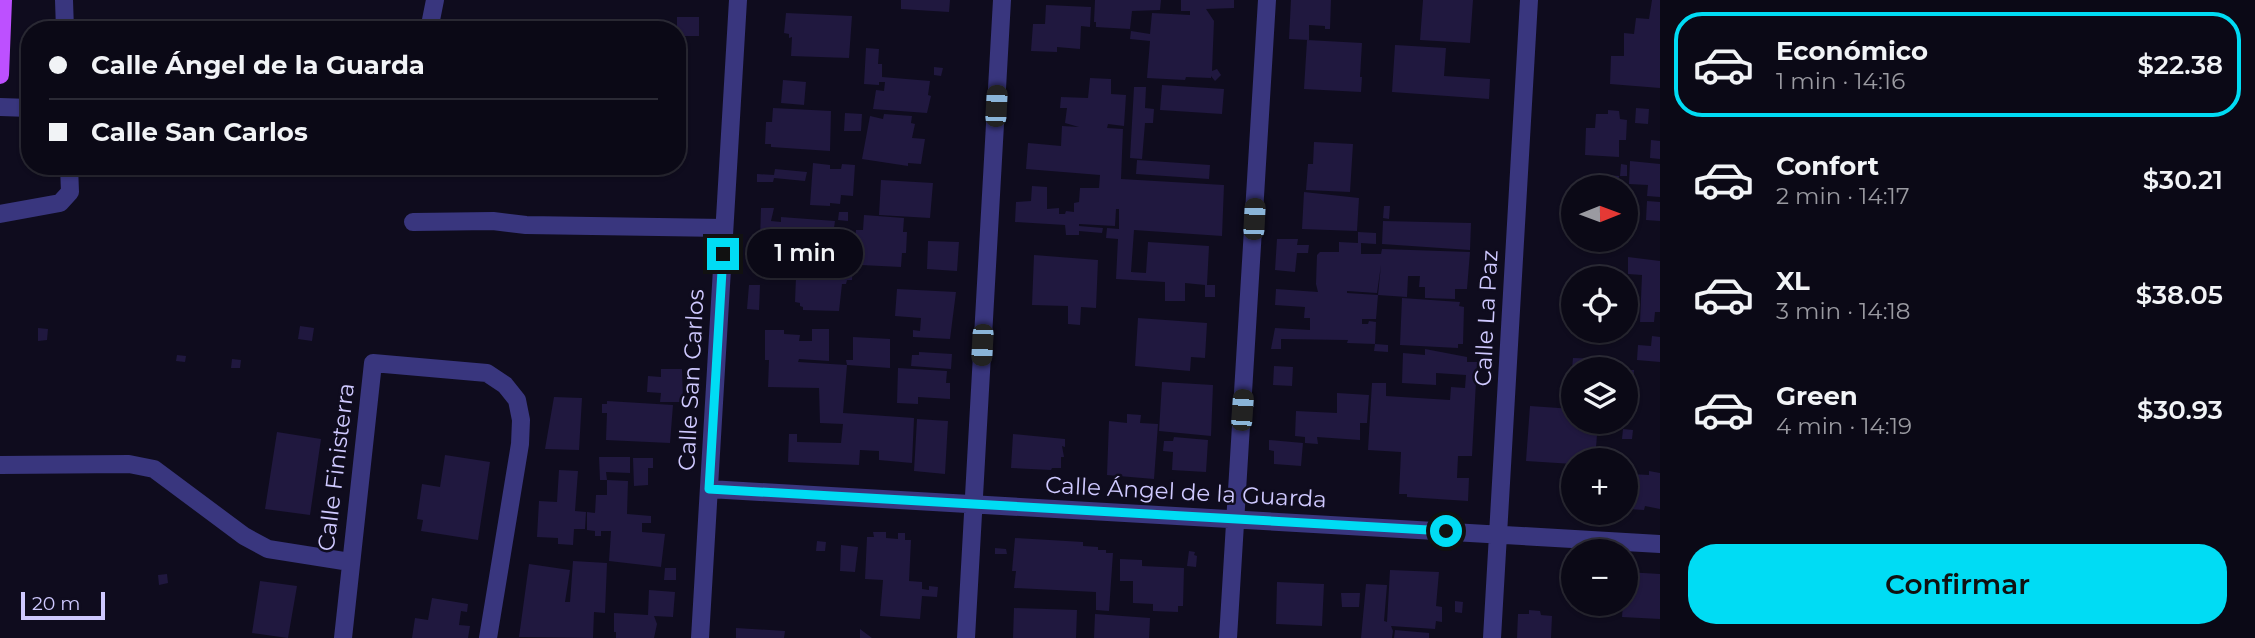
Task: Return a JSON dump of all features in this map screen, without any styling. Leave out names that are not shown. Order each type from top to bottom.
[{"type":"main road","points":[[0,75],[3,0]]},
{"type":"street","points":[[64,0],[65,21]]},
{"type":"street","points":[[431,21],[435,0]]},
{"type":"street","name":"Calle San Carlos","points":[[700,638],[738,0]]},
{"type":"street","points":[[966,638],[1002,0]]},
{"type":"street","points":[[1228,638],[1267,0]]},
{"type":"street","name":"Calle La Paz","points":[[1492,638],[1529,0]]},
{"type":"street","points":[[0,107],[21,108]]},
{"type":"street","points":[[0,214],[60,203],[70,192],[69,175]]},
{"type":"street","points":[[413,222],[493,221],[526,225],[724,228]]},
{"type":"street","name":"Calle Finisterra","points":[[343,638],[373,363],[486,373],[505,385],[517,400],[521,420],[520,444],[488,638]]},
{"type":"street","points":[[0,465],[129,464],[154,469],[244,536],[268,549],[350,562]]},
{"type":"street","name":"Calle Ángel de la Guarda","points":[[709,489],[1660,544]]},
{"type":"building","points":[[901,0],[950,0],[949,12],[901,9]]},
{"type":"building","points":[[1095,0],[1161,0],[1160,10],[1132,11],[1130,29],[1096,27]]},
{"type":"building","points":[[1181,0],[1234,0],[1234,8],[1206,9],[1214,21],[1212,71],[1217,69],[1221,75],[1215,81],[1211,76],[1186,77],[1185,80],[1147,78],[1150,41],[1130,39],[1131,31],[1150,34],[1152,13],[1190,15],[1190,11],[1181,11]]},
{"type":"building","points":[[1291,0],[1331,0],[1330,29],[1309,25],[1309,40],[1289,39]]},
{"type":"building","points":[[1423,0],[1473,0],[1470,43],[1420,40]]},
{"type":"building","points":[[1652,0],[1660,0],[1660,88],[1610,84],[1611,56],[1624,56],[1624,33],[1634,34],[1636,18],[1649,19]]},
{"type":"building","points":[[1046,5],[1091,7],[1090,27],[1081,26],[1080,49],[1057,47],[1057,52],[1031,51],[1033,24],[1045,24]]},
{"type":"building","points":[[786,13],[852,16],[849,58],[791,56],[792,37],[789,38],[789,34],[784,33]]},
{"type":"building","points":[[677,17],[699,17],[699,36],[686,36],[686,21],[677,21]]},
{"type":"building","points":[[1307,40],[1362,43],[1361,92],[1304,89]]},
{"type":"building","points":[[1395,45],[1446,48],[1444,76],[1490,79],[1489,99],[1392,92]]},
{"type":"building","points":[[866,48],[879,49],[878,64],[882,64],[882,77],[930,81],[928,95],[931,96],[927,113],[873,109],[876,90],[884,91],[885,82],[879,82],[879,85],[864,84]]},
{"type":"building","points":[[934,67],[943,68],[941,76],[934,75]]},
{"type":"building","points":[[1090,78],[1111,79],[1111,94],[1126,95],[1124,126],[1108,124],[1107,128],[1123,129],[1121,179],[1224,185],[1222,236],[1134,230],[1131,272],[1146,273],[1148,242],[1209,246],[1207,285],[1215,285],[1215,297],[1205,297],[1205,285],[1185,283],[1185,301],[1165,301],[1165,282],[1116,279],[1118,239],[1106,238],[1107,228],[1119,229],[1119,209],[1116,209],[1115,226],[1079,224],[1103,228],[1102,233],[1079,231],[1079,235],[1066,235],[1065,225],[1015,222],[1016,202],[1031,201],[1032,186],[1047,187],[1047,209],[1059,208],[1059,214],[1074,212],[1074,203],[1079,202],[1080,188],[1099,188],[1100,175],[1026,169],[1028,143],[1061,146],[1062,126],[1079,127],[1065,123],[1067,108],[1060,108],[1061,97],[1088,98]]},
{"type":"building","points":[[783,80],[806,82],[804,105],[781,103]]},
{"type":"building","points":[[1162,85],[1224,89],[1222,114],[1160,110]]},
{"type":"building","points":[[1134,87],[1146,87],[1145,108],[1154,109],[1153,123],[1145,123],[1142,159],[1130,158]]},
{"type":"building","points":[[773,108],[831,111],[830,151],[771,147],[771,144],[765,144],[766,122],[772,122]]},
{"type":"building","points":[[1636,108],[1649,109],[1648,124],[1635,123]]},
{"type":"building","points":[[1608,110],[1619,111],[1620,119],[1627,120],[1626,140],[1619,140],[1619,157],[1585,155],[1586,128],[1595,128],[1596,114],[1608,114]]},
{"type":"building","points":[[845,113],[862,114],[861,131],[844,131]]},
{"type":"building","points":[[884,114],[912,116],[911,123],[915,124],[912,138],[925,139],[921,164],[908,163],[908,166],[862,159],[870,116],[883,119]]},
{"type":"building","points":[[1651,140],[1660,141],[1660,159],[1650,158]]},
{"type":"building","points":[[1314,142],[1353,144],[1350,192],[1306,190],[1308,164],[1313,164]]},
{"type":"building","points":[[1137,160],[1210,165],[1209,179],[1136,174]]},
{"type":"building","points":[[1630,161],[1660,164],[1660,197],[1647,196],[1648,185],[1638,184],[1638,175],[1629,175]]},
{"type":"building","points":[[813,163],[830,165],[830,169],[841,169],[842,164],[855,165],[853,196],[841,195],[840,204],[810,205]]},
{"type":"building","points":[[1621,164],[1627,165],[1627,175],[1620,175]]},
{"type":"building","points":[[775,169],[807,172],[805,181],[774,178],[773,182],[757,182],[757,174],[774,175]]},
{"type":"building","points":[[881,180],[933,183],[930,218],[879,215]]},
{"type":"building","points":[[1304,192],[1359,198],[1357,231],[1302,229]]},
{"type":"building","points":[[1647,201],[1660,202],[1660,221],[1646,220]]},
{"type":"building","points":[[1384,206],[1390,206],[1389,219],[1383,218]]},
{"type":"building","points":[[761,208],[774,208],[771,221],[781,222],[781,217],[835,221],[831,249],[854,251],[852,280],[842,284],[839,311],[803,310],[800,303],[795,302],[796,277],[813,275],[814,262],[831,264],[831,260],[771,255],[771,260],[750,258],[751,241],[760,241]]},
{"type":"building","points":[[839,212],[848,212],[848,221],[838,220]]},
{"type":"building","points":[[864,215],[904,218],[903,232],[907,232],[906,253],[902,253],[901,267],[861,265],[862,251],[854,251],[856,230],[863,230]]},
{"type":"building","points":[[1383,221],[1471,223],[1470,250],[1382,244]]},
{"type":"building","points":[[1358,232],[1376,233],[1376,244],[1361,243],[1361,254],[1381,254],[1382,249],[1470,252],[1467,289],[1455,289],[1455,299],[1425,298],[1425,287],[1419,287],[1420,276],[1408,276],[1407,297],[1378,295],[1376,319],[1362,319],[1362,324],[1376,322],[1375,344],[1347,343],[1348,340],[1281,339],[1281,349],[1271,349],[1275,328],[1310,330],[1310,318],[1304,318],[1305,307],[1275,305],[1276,289],[1318,292],[1317,255],[1320,252],[1339,252],[1339,242],[1358,243]],"holes":[[[1381,265],[1378,295],[1347,293],[1347,291],[1377,293]]]},
{"type":"building","points":[[1277,239],[1298,239],[1297,245],[1309,245],[1308,253],[1297,253],[1295,272],[1275,270]]},
{"type":"building","points":[[928,241],[959,242],[957,271],[927,269]]},
{"type":"building","points":[[1034,255],[1098,260],[1096,308],[1081,307],[1080,325],[1068,324],[1068,306],[1032,305]]},
{"type":"building","points":[[1628,257],[1660,261],[1660,312],[1655,312],[1654,322],[1640,322],[1642,275],[1638,275],[1638,266],[1628,266]]},
{"type":"building","points":[[749,285],[760,285],[759,310],[747,309]]},
{"type":"building","points":[[897,289],[956,292],[950,339],[913,337],[913,330],[920,331],[921,318],[895,316]]},
{"type":"building","points":[[1402,298],[1460,302],[1459,306],[1464,307],[1463,344],[1458,344],[1458,348],[1400,345]]},
{"type":"building","points":[[1138,318],[1207,323],[1205,358],[1191,357],[1190,371],[1135,366]]},
{"type":"building","points":[[300,326],[314,328],[312,341],[298,339]]},
{"type":"building","points":[[38,328],[48,329],[47,340],[38,341]]},
{"type":"building","points":[[812,329],[829,329],[829,361],[799,359],[798,362],[847,365],[843,413],[914,418],[912,463],[879,460],[879,451],[860,450],[859,465],[788,462],[789,434],[797,434],[797,442],[841,443],[843,424],[820,423],[819,388],[768,387],[769,360],[765,360],[765,330],[784,330],[784,334],[800,335],[799,341],[812,341]]},
{"type":"building","points":[[1652,336],[1660,337],[1660,362],[1638,360],[1638,345],[1651,346]]},
{"type":"building","points":[[853,337],[890,339],[890,368],[847,365],[846,360],[853,360]]},
{"type":"building","points":[[1375,344],[1388,345],[1388,352],[1374,351]]},
{"type":"building","points":[[1425,349],[1467,357],[1467,362],[1477,362],[1472,456],[1458,456],[1457,478],[1469,478],[1468,501],[1407,497],[1407,494],[1399,494],[1401,452],[1368,450],[1372,383],[1386,383],[1386,396],[1450,400],[1451,387],[1465,388],[1466,375],[1436,373],[1436,385],[1402,383],[1403,353],[1425,355]]},
{"type":"building","points":[[919,352],[952,354],[951,369],[911,366],[912,355],[919,355]]},
{"type":"building","points":[[177,355],[186,356],[185,362],[176,361]]},
{"type":"building","points":[[232,359],[241,360],[240,368],[231,368]]},
{"type":"building","points":[[1274,366],[1293,367],[1292,386],[1273,385]]},
{"type":"building","points":[[898,368],[947,371],[946,383],[950,383],[950,399],[918,397],[918,404],[897,403]]},
{"type":"building","points":[[661,369],[682,369],[683,402],[660,402],[661,393],[647,392],[648,376],[661,377]]},
{"type":"building","points":[[1162,382],[1213,385],[1211,436],[1159,431]]},
{"type":"building","points":[[1337,393],[1369,395],[1367,423],[1360,423],[1360,440],[1317,437],[1318,444],[1305,443],[1305,437],[1295,436],[1296,411],[1337,413]]},
{"type":"building","points":[[554,397],[582,398],[579,450],[545,449]]},
{"type":"building","points":[[607,401],[673,405],[670,443],[606,440],[607,413],[602,413],[602,404],[607,404]]},
{"type":"building","points":[[1530,406],[1561,408],[1561,434],[1597,434],[1596,448],[1561,448],[1561,463],[1526,461]]},
{"type":"building","points":[[1127,414],[1141,415],[1140,423],[1158,424],[1154,479],[1107,475],[1109,421],[1127,423]]},
{"type":"building","points":[[917,419],[948,421],[945,474],[914,471]]},
{"type":"building","points":[[277,432],[321,439],[310,515],[265,509]]},
{"type":"building","points":[[1013,434],[1065,439],[1061,468],[1011,468]]},
{"type":"building","points":[[1622,434],[1633,434],[1632,439],[1622,439]]},
{"type":"building","points":[[1174,437],[1208,440],[1206,472],[1172,470],[1173,452],[1163,451],[1164,441],[1173,441]]},
{"type":"building","points":[[1269,440],[1303,443],[1301,466],[1274,464],[1274,451],[1269,450]]},
{"type":"building","points":[[445,455],[490,462],[478,540],[421,531],[423,520],[417,519],[422,484],[440,487]]},
{"type":"building","points":[[599,457],[630,457],[630,473],[606,472],[607,480],[600,480]]},
{"type":"building","points":[[633,458],[653,458],[653,468],[648,468],[648,485],[634,486]]},
{"type":"building","points":[[559,470],[578,471],[575,511],[586,512],[585,529],[574,529],[573,545],[558,544],[558,538],[537,537],[539,501],[557,502]]},
{"type":"building","points":[[1649,471],[1660,473],[1660,509],[1645,506],[1644,510],[1638,510],[1638,474],[1649,475]]},
{"type":"building","points":[[607,480],[628,481],[627,514],[651,516],[651,523],[642,523],[642,532],[665,534],[661,567],[609,561],[611,531],[601,531],[601,536],[595,536],[595,531],[587,530],[587,512],[595,513],[596,495],[607,495]]},
{"type":"building","points":[[873,532],[886,532],[886,538],[898,539],[898,533],[905,533],[905,540],[911,540],[909,581],[922,582],[922,589],[929,590],[929,586],[938,587],[937,597],[922,596],[920,619],[880,616],[883,580],[865,579],[867,537],[874,537]]},
{"type":"building","points":[[1015,538],[1083,542],[1083,546],[1098,547],[1098,550],[1113,553],[1109,611],[1096,610],[1096,592],[1014,588],[1016,571],[1012,571]]},
{"type":"building","points":[[817,541],[826,542],[825,551],[816,551]]},
{"type":"building","points":[[841,545],[858,547],[855,572],[840,571]]},
{"type":"building","points":[[995,548],[1006,549],[1007,554],[995,554]]},
{"type":"building","points":[[1189,551],[1195,552],[1194,555],[1197,556],[1196,567],[1187,566]]},
{"type":"building","points":[[1120,559],[1142,560],[1142,566],[1184,568],[1183,606],[1178,606],[1178,612],[1153,611],[1153,604],[1133,603],[1133,581],[1120,581]]},
{"type":"building","points":[[573,561],[607,563],[605,613],[594,612],[593,638],[519,637],[529,564],[570,570],[565,602],[570,602]]},
{"type":"building","points":[[665,568],[676,568],[676,580],[664,580]]},
{"type":"building","points":[[1390,570],[1439,572],[1436,606],[1442,607],[1442,622],[1436,621],[1435,629],[1391,626],[1392,638],[1361,638],[1366,584],[1387,585],[1384,621],[1387,622]]},
{"type":"building","points":[[1638,573],[1660,574],[1660,619],[1622,617],[1638,616]]},
{"type":"building","points":[[167,574],[168,583],[159,585],[158,575]]},
{"type":"building","points":[[260,581],[297,586],[288,638],[252,633]]},
{"type":"building","points":[[1277,582],[1324,584],[1322,626],[1276,624]]},
{"type":"building","points":[[649,590],[675,592],[673,617],[654,616],[657,624],[654,638],[616,638],[614,613],[648,615]]},
{"type":"building","points":[[1341,593],[1360,593],[1359,607],[1342,607]]},
{"type":"building","points":[[432,598],[468,604],[467,612],[461,611],[459,625],[470,626],[468,638],[412,638],[415,618],[428,620]]},
{"type":"building","points":[[1455,601],[1463,602],[1462,613],[1455,612]]},
{"type":"building","points":[[1014,608],[1077,610],[1076,638],[1013,638]]},
{"type":"building","points":[[1529,610],[1552,616],[1551,638],[1517,638],[1518,614],[1529,614]]},
{"type":"building","points":[[1095,614],[1150,618],[1149,638],[1094,638]]},
{"type":"building","points":[[736,628],[785,631],[784,638],[736,638]]},
{"type":"building","points":[[860,629],[872,638],[860,638]]},
{"type":"building","points":[[1395,630],[1429,633],[1429,638],[1394,638]]},
{"type":"route","points":[[723,254],[709,489],[1446,531]]}]
